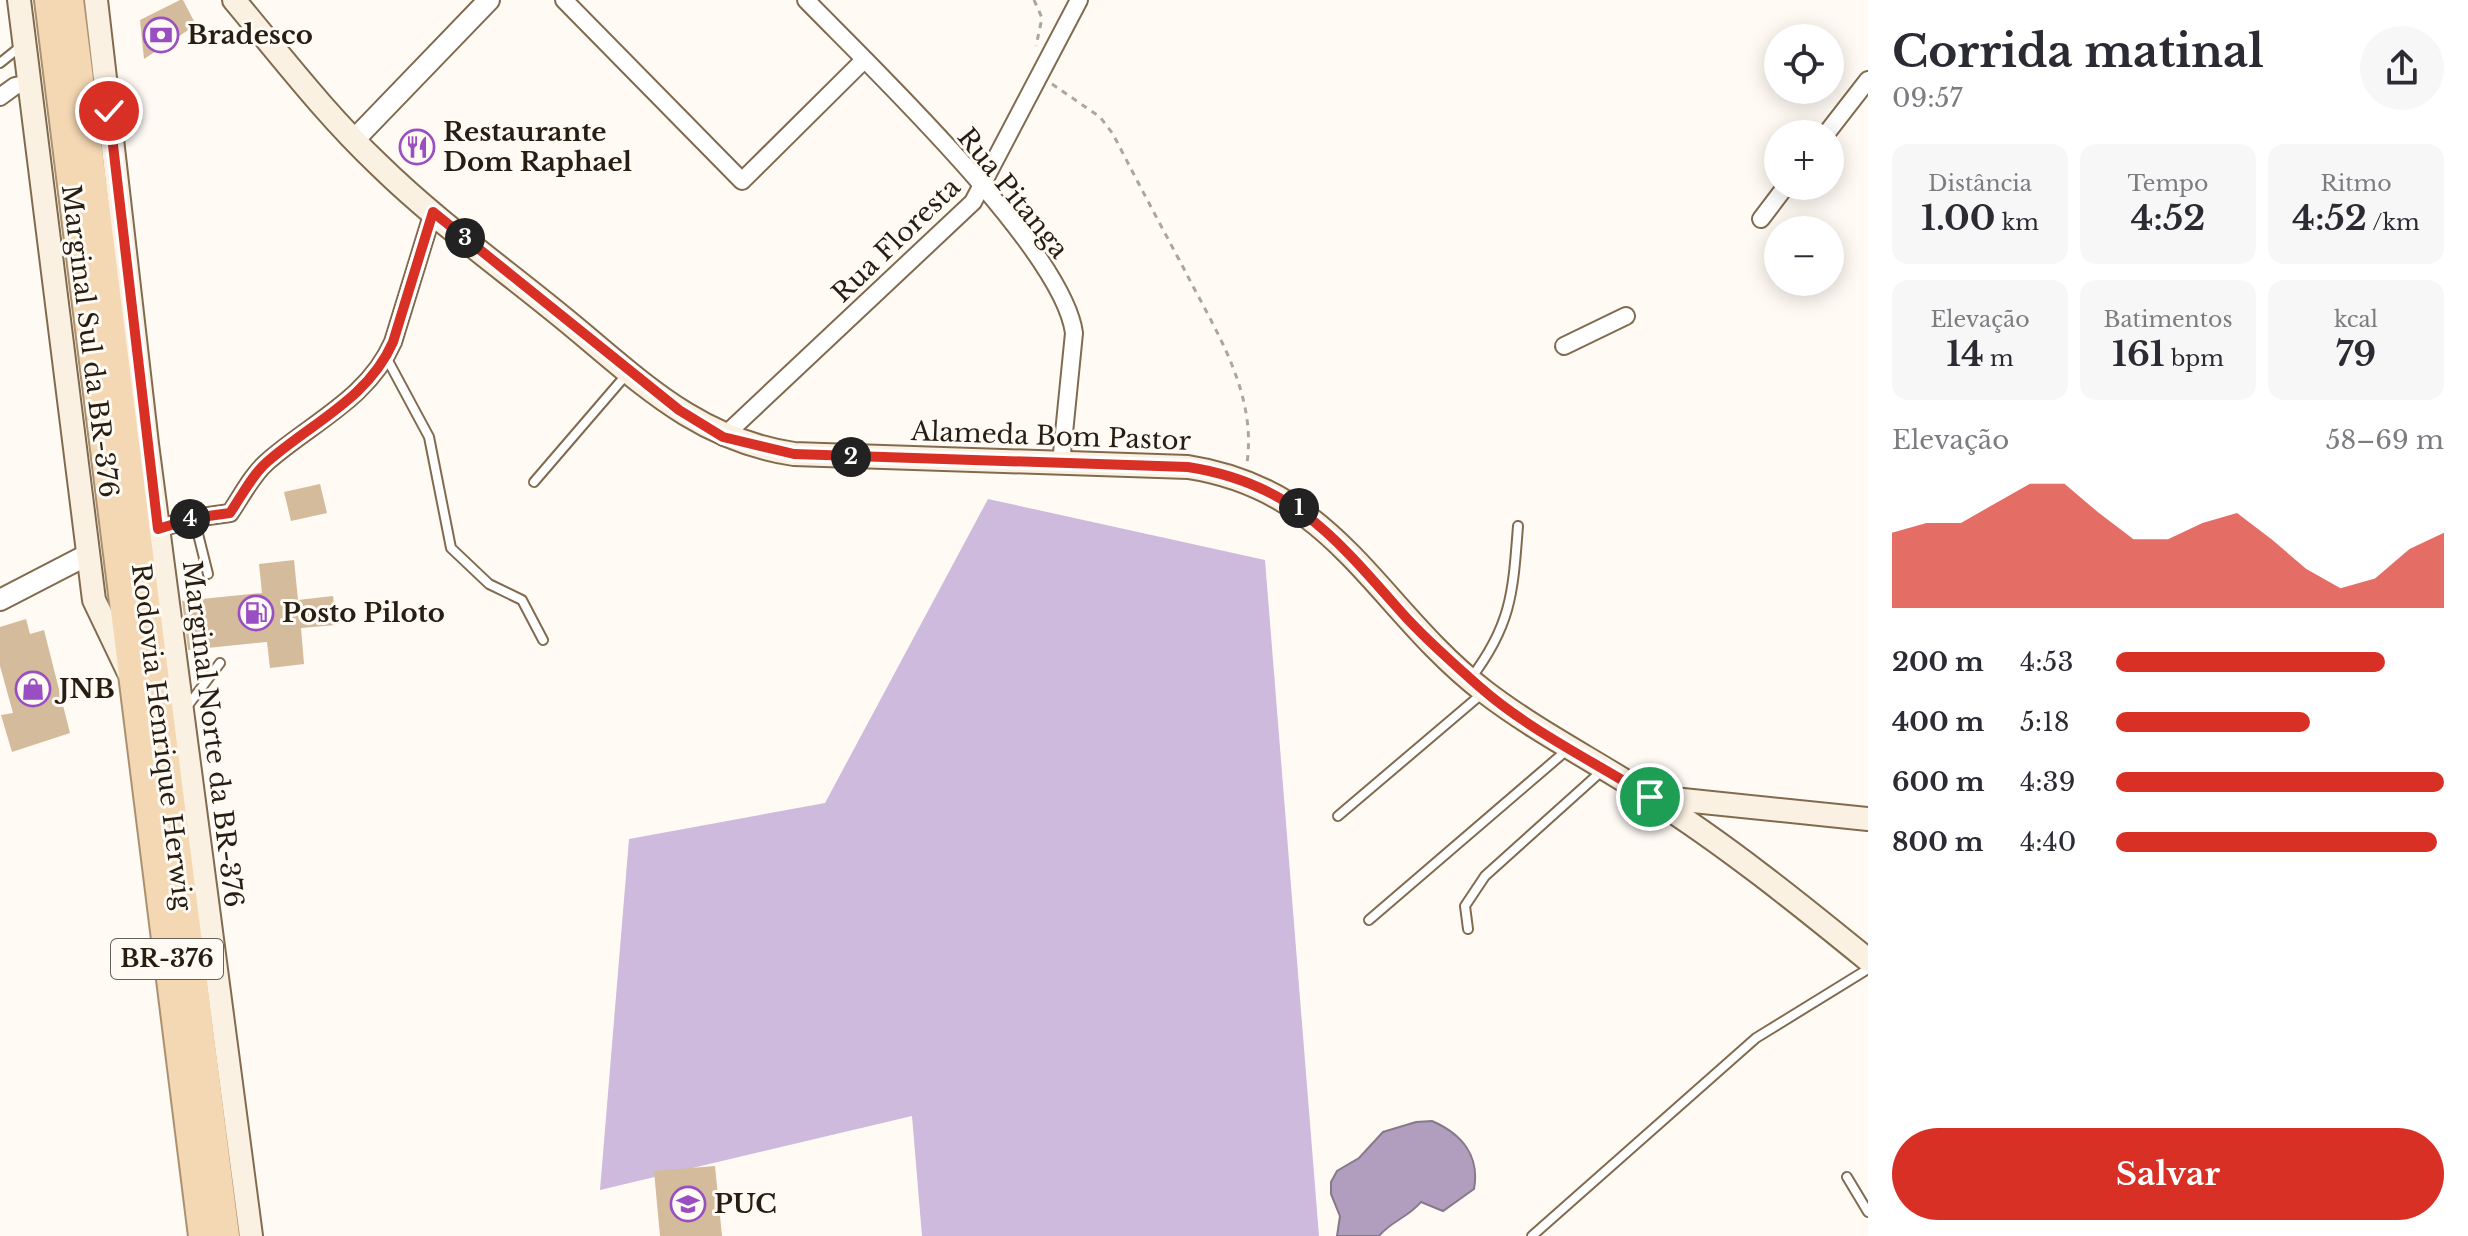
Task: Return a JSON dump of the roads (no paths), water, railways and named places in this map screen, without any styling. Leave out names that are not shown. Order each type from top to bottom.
[{"type":"highway","name":"Rodovia Henrique Herwig","points":[[48,0],[161,740],[226,1236]]},
{"type":"highway","name":"Rodovia Henrique Herwig","points":[[70,0],[112,423],[133,682],[202,1236]]},
{"type":"main road","name":"Marginal Sul da BR-376","points":[[19,0],[94,600],[133,682]]},
{"type":"main road","name":"Marginal Norte da BR-376","points":[[96,0],[158,529],[251,1236]]},
{"type":"main road","name":"Alameda Bom Pastor","points":[[234,0],[354,140],[433,212],[679,410],[723,437],[768,450],[805,455],[1188,467],[1244,479],[1287,500],[1330,533],[1418,630],[1478,685],[1744,862],[1868,960]]},
{"type":"main road","points":[[1650,797],[1868,819]]},
{"type":"street","points":[[354,140],[489,0]]},
{"type":"street","points":[[564,0],[742,181],[864,60]]},
{"type":"street","name":"Rua Pitanga","points":[[806,0],[983,187],[1060,288],[1072,318],[1074,333],[1061,463]]},
{"type":"street","name":"Rua Floresta","points":[[723,437],[962,213],[983,187],[1079,0]]},
{"type":"street","points":[[1837,120],[1868,80]]},
{"type":"street","points":[[0,97],[15,86],[30,83]]},
{"type":"street","points":[[1761,219],[1775,200]]},
{"type":"street","points":[[158,529],[194,518],[230,513],[264,464],[342,406],[386,357],[433,212]]},
{"type":"street","points":[[1564,346],[1626,316]]},
{"type":"street","points":[[0,600],[89,554]]},
{"type":"lane","points":[[0,63],[25,45]]},
{"type":"lane","points":[[386,357],[429,437],[451,548],[489,584],[522,600],[543,640]]},
{"type":"lane","points":[[534,482],[629,371]]},
{"type":"lane","points":[[194,518],[208,574]]},
{"type":"lane","points":[[1338,816],[1478,685],[1512,599],[1518,526]]},
{"type":"lane","points":[[161,740],[220,663]]},
{"type":"lane","points":[[1369,920],[1570,747]]},
{"type":"lane","points":[[1468,929],[1465,906],[1485,876],[1604,768]]},
{"type":"lane","points":[[1532,1236],[1756,1038],[1868,969]]},
{"type":"lane","points":[[1847,1177],[1868,1212]]},
{"type":"place","name":"Bradesco","points":[[161,35]]},
{"type":"place","name":"Restaurante Dom Raphael","points":[[417,147]]},
{"type":"place","name":"Posto Piloto","points":[[256,613]]},
{"type":"place","name":"JNB","points":[[33,689]]},
{"type":"place","name":"PUC","points":[[688,1204]]}]
